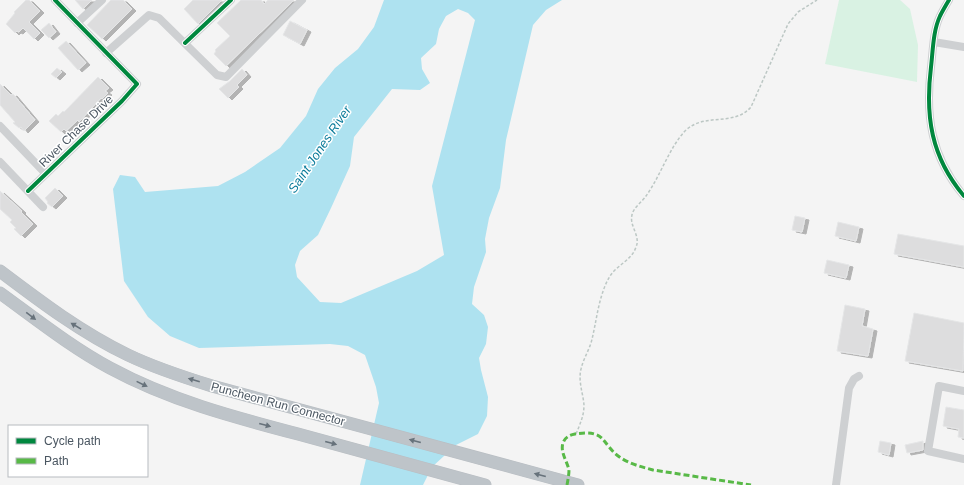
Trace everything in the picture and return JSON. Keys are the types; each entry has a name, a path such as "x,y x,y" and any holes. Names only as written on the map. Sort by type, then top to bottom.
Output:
{"highway":[{"name":"Puncheon Run Connector","path":"0,271 58,314 128,355 147,364 189,379 578,485"},
{"name":"Puncheon Run Connector","path":"0,293 66,342 110,368 148,387 211,410 485,485"}],"street":[{"path":"55,0 106,53 149,15 159,18 217,76 226,76 302,0"},
{"path":"77,23 102,0"},
{"path":"185,43 231,0"},
{"path":"949,0 937,23 928,112 938,153 944,167 964,196"},
{"path":"945,8 955,0"},
{"path":"934,42 964,47"},
{"name":"River Chase Drive","path":"28,191 122,101 136,84 106,53"},
{"name":"River Chase Drive","path":"0,126 46,174"},
{"path":"0,162 43,207"},
{"path":"836,485 849,388 854,379 860,376"},
{"path":"964,391 939,386 928,451 964,459"}],"path":[{"path":"576,434 583,418 584,411 580,383 581,368 591,342 598,309 609,278 615,269 629,258 637,246 637,240 631,217 633,212 646,196 684,132 690,127 701,122 736,117 748,111 752,107 788,24 798,12 817,0"}],"green space":[{"path":"839,0 900,0 910,9 918,45 917,82 825,64"}],"water":[{"name":"Saint Jones River","path":"384,0 562,0 546,10 533,25 506,140 500,188 489,218 485,239 486,252 474,287 472,304 484,315 488,327 486,344 479,358 488,397 487,416 478,434 456,445 432,467 423,485 360,485 379,403 376,387 365,355 348,346 330,344 199,348 170,336 148,317 124,281 113,189 120,175 135,177 145,192 218,186 245,172 280,148 306,116 318,89 335,68 358,49 374,27","holes":["458,9 468,13 475,20 432,186 444,255 417,271 341,303 320,302 297,277 295,265 300,251 318,235 331,208 350,166 354,137 392,89 420,90 430,83 422,69 421,58 436,44 439,29 446,16"]}],"building":[{"path":"26,0 29,0 40,11 29,22 40,33 34,39 23,28 19,32 17,31 15,33 6,24 15,13 14,12"},
{"path":"75,0 92,0 83,9"},
{"path":"111,0 123,0 132,9 102,39 87,25"},
{"path":"193,0 222,0 198,24 184,9"},
{"path":"241,0 261,0 264,4 268,0 294,0 226,66 214,54 216,51 215,50 230,36 217,23"},
{"path":"290,21 307,30 300,44 283,35"},
{"path":"49,23 56,32 49,38 41,30"},
{"path":"66,41 86,63 78,70 58,48"},
{"path":"57,68 62,72 56,78 51,74"},
{"path":"242,69 247,75 237,85 239,87 228,98 219,89"},
{"path":"98,77 109,88 105,91 108,93 102,99 101,98 79,122 78,120 66,131 64,129 61,132 49,121 56,114 58,116 63,111 64,112"},
{"path":"0,84 11,95 13,94 35,120 24,131 21,127 19,128 13,123 15,122 0,105"},
{"path":"55,188 63,196 52,207 47,203 48,202 45,198"},
{"path":"0,191 22,211 21,212 33,224 21,236 10,222 12,220 0,209"},
{"path":"795,216 805,218 802,232 792,230"},
{"path":"838,222 859,227 856,241 835,236"},
{"path":"898,234 964,246 964,267 894,254"},
{"path":"827,260 849,265 846,278 824,273"},
{"path":"845,305 865,309 862,326 873,329 868,356 837,351"},
{"path":"914,313 964,323 963,371 905,361"},
{"path":"946,407 964,410 964,438 958,437 959,429 943,426"},
{"path":"880,441 891,443 889,455 878,452"},
{"path":"923,441 923,450 907,453 905,445"}],"marked path":[{"path":"567,485 569,470 563,453 563,443 565,439 570,436 586,433 599,436 614,453 628,462 640,466 653,470 751,485"}],"cycle path":[{"path":"28,191 122,101 137,84 55,0"},
{"path":"185,43 231,0"},
{"path":"949,0 940,16 935,34 929,85 930,119 937,151 944,166 964,196"}]}
